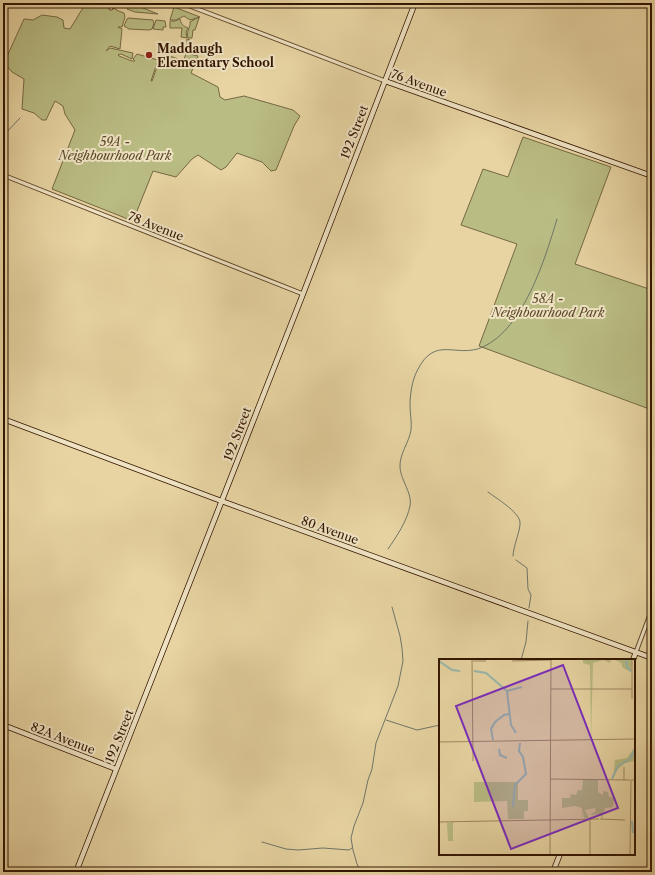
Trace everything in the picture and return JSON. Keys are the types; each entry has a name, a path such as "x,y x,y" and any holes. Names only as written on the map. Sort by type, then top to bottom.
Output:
{"main road":[{"name":"192 Street","path":"76,872 303,294 415,3"},
{"name":"76 Avenue","path":"385,81 652,176"},
{"name":"80 Avenue","path":"3,419 222,501 652,658"},
{"path":"633,659 636,652"},
{"name":"82A Avenue","path":"3,725 116,769"},
{"path":"553,872 560,855"}],"street":[{"path":"110,8 112,3"},
{"name":"76 Avenue","path":"182,3 385,81"},
{"name":"78 Avenue","path":"3,175 303,294"},
{"path":"636,652 652,609"}],"green space":[{"name":"59A - Neighbourhood Park","path":"86,3 109,3 108,7 124,13 125,17 122,27 118,27 122,29 120,49 110,46 106,51 110,48 133,53 132,59 121,54 118,55 132,61 135,61 133,59 137,54 158,60 151,81 161,56 173,57 182,61 182,63 187,52 187,39 190,40 190,54 198,56 191,73 218,87 220,97 225,100 244,96 293,110 300,116 294,126 276,170 271,171 262,162 237,153 226,167 221,170 198,155 192,159 176,177 153,171 133,221 52,189 75,130 65,114 63,106 55,101 46,120 42,120 34,113 22,109 24,79 12,72 4,63 24,19 33,20 42,15 57,17 63,20 64,28 70,29"},
{"path":"128,3 158,14 135,12 127,9"},
{"path":"174,7 200,17 190,20 184,16 176,20 170,20"},
{"path":"128,18 153,20 154,23 152,29 149,30 129,29 124,26"},
{"path":"199,18 195,30 193,30 192,38 188,38 190,22"},
{"path":"180,19 182,25 188,28 186,32 187,38 181,37 182,28 170,28 170,21"},
{"path":"156,20 165,21 166,27 163,27 163,30 153,29"},
{"name":"58A - Neighbourhood Park","path":"523,137 611,167 575,264 652,290 652,410 479,346 517,244 461,225 483,169 508,177"}],"waterway":[{"path":"3,136 20,118"},
{"path":"388,549 398,534 409,512 409,494 402,478 400,463 411,430 410,397 417,371 424,360 431,353 439,350 464,351 483,347 497,338 510,325 531,291 546,253 557,219"},
{"path":"488,492 507,506 519,518 520,525 513,556"},
{"path":"516,560 527,568 528,589 531,595 529,608"},
{"path":"361,872 357,864 351,838 363,803 372,769 376,743 398,686 403,661 400,636 392,607"},
{"path":"521,659 526,642 528,621"},
{"path":"386,720 417,730 439,725"},
{"path":"262,842 286,849 298,850 323,848 349,850 352,848"}],"place":[{"name":"Maddaugh Elementary School","path":"149,55"}]}
